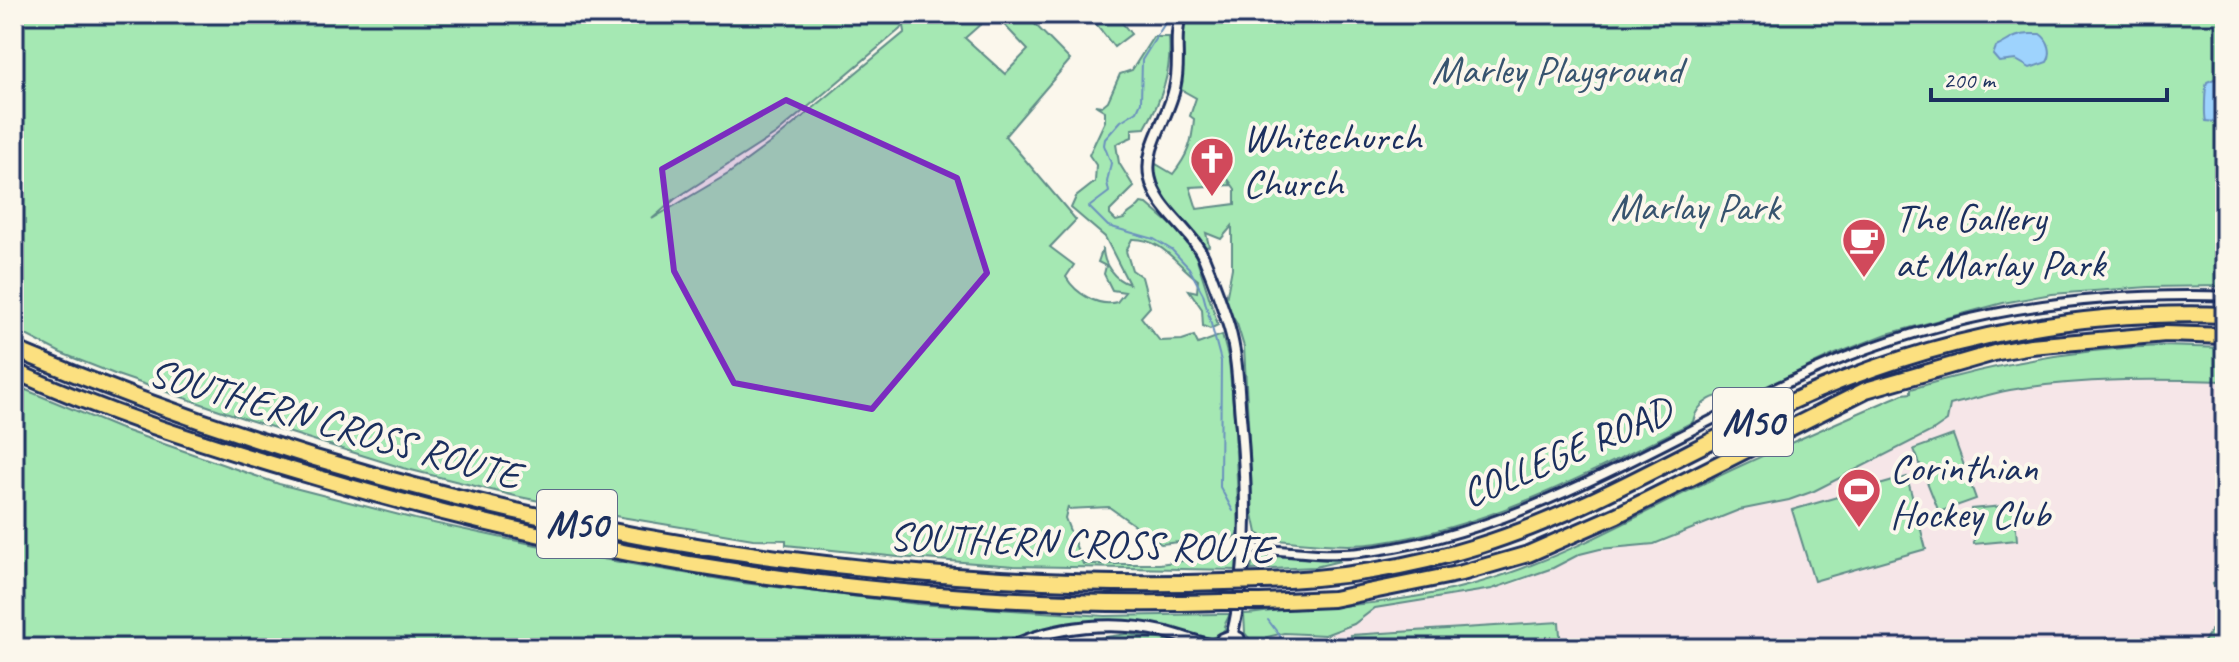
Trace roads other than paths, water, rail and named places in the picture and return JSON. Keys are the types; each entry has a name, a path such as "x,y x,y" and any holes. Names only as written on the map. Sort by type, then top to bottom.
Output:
{"highway":[{"name":"SOUTHERN CROSS ROUTE","path":"14,349 147,403 314,459 472,501 574,524 779,558 959,577 1152,584 1338,576 1478,546 1557,516 1632,482 1817,391 1930,349 1983,335 2099,317 2167,313 2225,315"},
{"name":"SOUTHERN CROSS ROUTE","path":"14,371 84,400 228,451 381,497 577,543 757,574 909,592 1084,602 1260,602 1349,596 1462,573 1528,554 1617,515 1866,390 1998,352 2031,346 2166,334 2225,336"}],"street":[{"path":"1181,14 1176,31 1178,69 1175,90 1150,157 1149,168 1157,197 1199,248 1229,327 1237,368 1244,453 1246,548 1232,635"},
{"name":"COLLEGE ROAD","path":"1246,548 1317,554 1352,553 1399,546 1474,526 1579,485 1848,356 1946,325 2014,310 2096,298 2225,296"},
{"path":"1008,648 1057,632 1118,626 1167,632 1218,647 1225,636 1232,635 1239,638 1242,648"}],"water":[{"path":"2040,34 2046,40 2050,51 2047,62 2030,68 2016,60 1999,62 1993,55 1996,47 2015,37"},
{"path":"2214,79 2225,83 2225,116 2215,122 2206,121 2205,114 2207,82"}],"waterway":[{"path":"1165,14 1167,20 1142,60 1141,102 1137,111 1121,121 1105,139 1104,145 1111,163 1107,182 1109,192 1089,207 1108,226 1154,239 1172,250 1189,268 1203,294 1221,361 1220,487 1233,511"},
{"path":"1268,620 1280,636 1284,648"}],"place":[{"name":"Whitechurch Church","path":"1212,198"},
{"name":"The Gallery at Marlay Park","path":"1864,279"},
{"name":"Corinthian Hockey Club","path":"1859,529"}],"park label":[{"name":"Marley Playground","path":"1557,69"},
{"name":"Marlay Park","path":"1695,206"}]}
